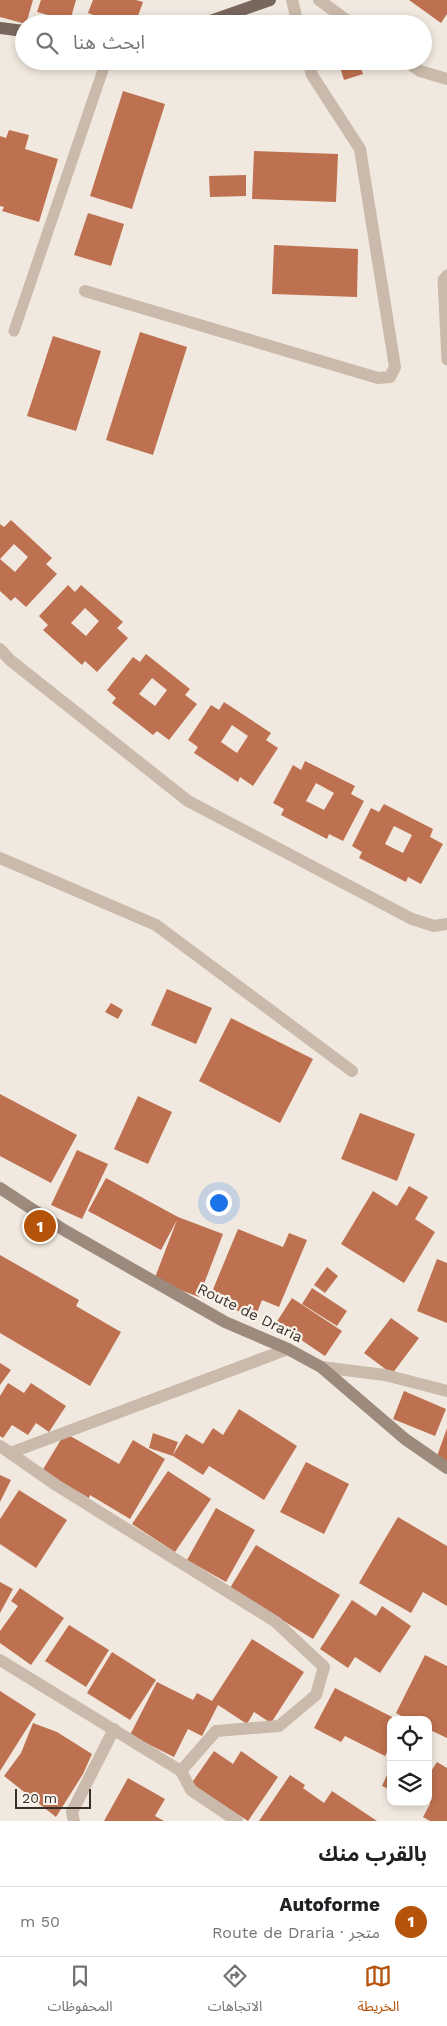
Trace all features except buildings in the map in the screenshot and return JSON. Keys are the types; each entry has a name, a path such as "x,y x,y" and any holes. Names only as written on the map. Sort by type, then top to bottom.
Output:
{"main road":[{"path":"228,15 270,0"},
{"path":"0,28 15,30"},
{"name":"Route de Draria","path":"0,1188 64,1230 225,1322 288,1349 321,1367 405,1439 447,1468"}],"street":[{"path":"292,0 296,15"},
{"path":"319,0 340,15"},
{"path":"85,291 378,378 390,377 395,368 360,149 311,70"},
{"path":"419,70 447,79"},
{"path":"0,649 10,660 188,801 417,922 434,926 447,924"},
{"path":"0,858 156,925 352,1071"},
{"path":"5,1450 288,1349"},
{"path":"321,1367 385,1375 447,1391"},
{"path":"5,1450 56,1485 276,1622 324,1667 316,1694 279,1726 216,1731 181,1771"},
{"path":"0,1660 181,1771 191,1790 237,1821"},
{"path":"74,1821 72,1812 114,1729"}],"lane":[{"path":"14,331 103,70"},
{"path":"447,275 443,280 447,360"}],"place":[{"name":"Autoforme","path":"40,1226"}]}
